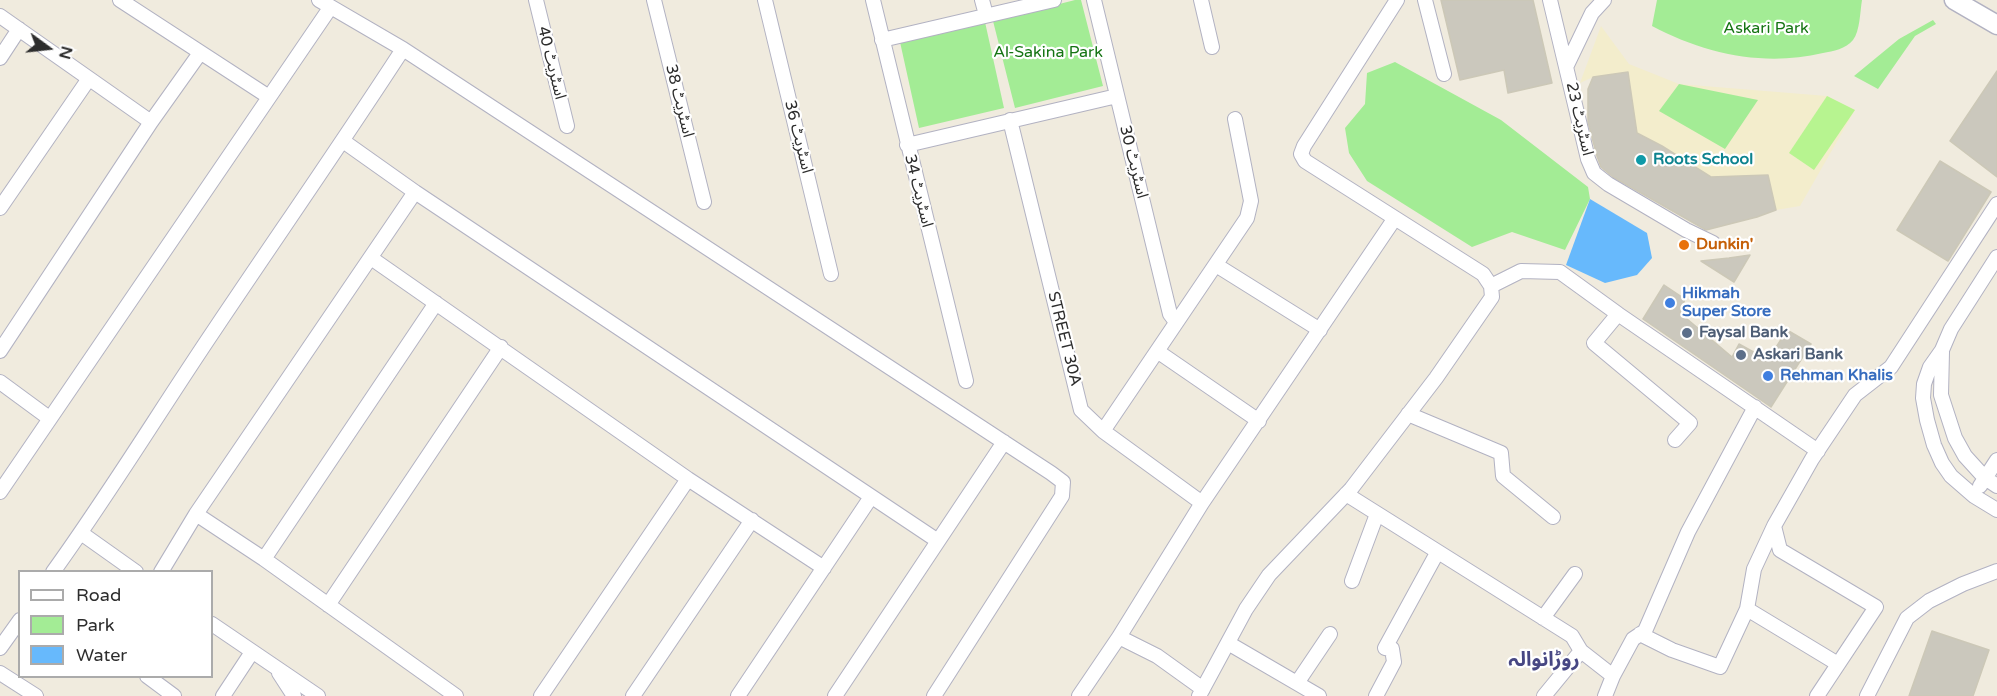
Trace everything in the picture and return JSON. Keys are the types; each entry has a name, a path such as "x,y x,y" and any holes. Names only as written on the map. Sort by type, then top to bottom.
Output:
{"street":[{"path":"120,0 269,97"},
{"name":"اسٹریٹ 40","path":"536,0 567,126"},
{"name":"اسٹریٹ 38","path":"654,0 704,202"},
{"name":"اسٹریٹ 36","path":"765,0 831,274"},
{"name":"اسٹریٹ 34","path":"873,0 966,381"},
{"path":"982,0 986,15"},
{"path":"882,40 1054,0"},
{"name":"اسٹریٹ 30","path":"1094,0 1170,315 1176,322"},
{"path":"1201,0 1212,47"},
{"path":"1119,637 1157,656 1201,692 1246,609 1269,575 1346,494 1436,378 1492,297 1491,286 1483,274 1305,161 1301,154 1397,0"},
{"path":"1425,0 1443,75"},
{"name":"اسٹریٹ 23","path":"1550,0 1588,159 1594,172 1618,190 1686,230 1713,243"},
{"path":"1567,65 1592,13 1604,0"},
{"path":"1954,0 1997,25"},
{"path":"0,492 269,97 325,4 404,49 1063,482 1062,496 934,696"},
{"path":"0,16 88,80 151,122"},
{"path":"0,58 19,29"},
{"path":"54,570 81,534 215,328 404,49"},
{"path":"0,351 151,122 200,53"},
{"path":"0,208 88,80"},
{"path":"907,145 1116,96"},
{"path":"1103,431 1247,218 1251,201 1235,119"},
{"name":"STREET 30A","path":"1010,120 1081,410 1103,431 1202,503"},
{"path":"343,141 415,192 938,541"},
{"path":"162,570 196,514 415,192"},
{"path":"1640,634 1672,650 1720,667 1747,609 1754,569 1774,526 1818,451 1855,394 1890,367 1997,204"},
{"path":"1079,696 1119,637 1202,503 1395,218"},
{"path":"1997,257 1951,329 1942,350 1930,367 1924,384 1923,398 1926,420 1942,463 1951,476 1974,496 1997,510"},
{"path":"371,258 688,479 824,568"},
{"path":"1216,264 1320,330"},
{"path":"1491,286 1521,271 1560,272 1818,451"},
{"path":"264,558 436,303"},
{"path":"1618,314 1594,343 1690,423 1675,440"},
{"path":"328,605 501,347"},
{"path":"1942,350 1941,394 1950,422 1965,456 1985,478 1997,486"},
{"path":"1157,351 1259,421"},
{"path":"0,382 49,418"},
{"path":"1605,696 1633,639 1645,631 1688,532 1755,407"},
{"path":"1408,414 1501,453 1503,476 1553,517"},
{"path":"835,696 1004,442"},
{"path":"1974,496 1997,460"},
{"path":"541,696 688,479"},
{"path":"1346,494 1572,636 1581,651 1613,676"},
{"path":"738,696 871,497"},
{"path":"196,514 264,558 456,696"},
{"path":"1352,581 1377,514"},
{"path":"633,696 752,520"},
{"path":"1774,526 1780,550 1876,607 1817,696"},
{"path":"81,534 133,570"},
{"path":"1376,696 1394,662 1392,650 1385,648 1437,553"},
{"path":"1867,696 1907,618 1929,601 1997,571"},
{"path":"1543,618 1575,574"},
{"path":"1747,609 1838,664"},
{"path":"0,648 18,623"},
{"path":"213,625 318,696"},
{"path":"1297,683 1330,634"},
{"path":"1228,643 1319,696"},
{"path":"1544,696 1581,651"},
{"path":"223,696 252,652"},
{"path":"276,669 294,696"},
{"path":"0,673 36,696"},
{"path":"150,678 174,696"}],"shaded area":[{"path":"1601,26 1629,64 1679,84 1827,96 1855,110 1800,206 1776,210 1737,177 1711,177 1637,133 1593,77 1580,83"}],"green space":[{"name":"Al-Sakina Park","path":"1081,0 1103,86 1015,108 993,21"},
{"name":"Askari Park","path":"1657,0 1862,0 1857,32 1847,46 1823,53 1779,59 1714,51 1672,36 1652,26"},
{"path":"1933,20 1936,24 1915,36 1878,89 1854,76 1899,39"},
{"path":"985,22 1004,108 919,128 900,42"},
{"path":"1395,62 1501,120 1588,187 1590,199 1565,250 1512,232 1472,247 1367,181 1349,153 1345,128 1365,104 1367,73"},
{"path":"1679,84 1758,100 1725,149 1659,111"},
{"path":"1827,96 1855,110 1814,170 1789,153"}],"water":[{"path":"1590,199 1647,233 1652,258 1637,275 1605,283 1566,265"}],"building":[{"path":"1441,0 1533,0 1552,83 1508,93 1504,70 1460,80"},
{"path":"1997,71 1997,177 1950,141"},
{"name":"Roots School","path":"1628,72 1637,133 1711,177 1768,175 1776,210 1706,230 1613,177 1601,167 1588,122 1588,89 1593,77"},
{"path":"1940,161 1991,192 1948,261 1897,230"},
{"path":"1750,255 1734,282 1701,261 1729,258"},
{"path":"1664,285 1685,299 1680,313 1732,357 1739,344 1768,360 1787,330 1811,344 1771,407 1643,319"},
{"path":"1932,631 1989,650 1973,696 1909,696"}],"place":[{"name":"Roots School","path":"1641,160"},
{"name":"Dunkin'","path":"1684,245"},
{"name":"Hikmah Super Store","path":"1670,303"},
{"name":"Faysal Bank","path":"1687,333"},
{"name":"Askari Bank","path":"1741,355"},
{"name":"Rehman Khalis","path":"1768,376"}],"district":[{"name":"روڑانوالہ","path":"1544,661"}]}
